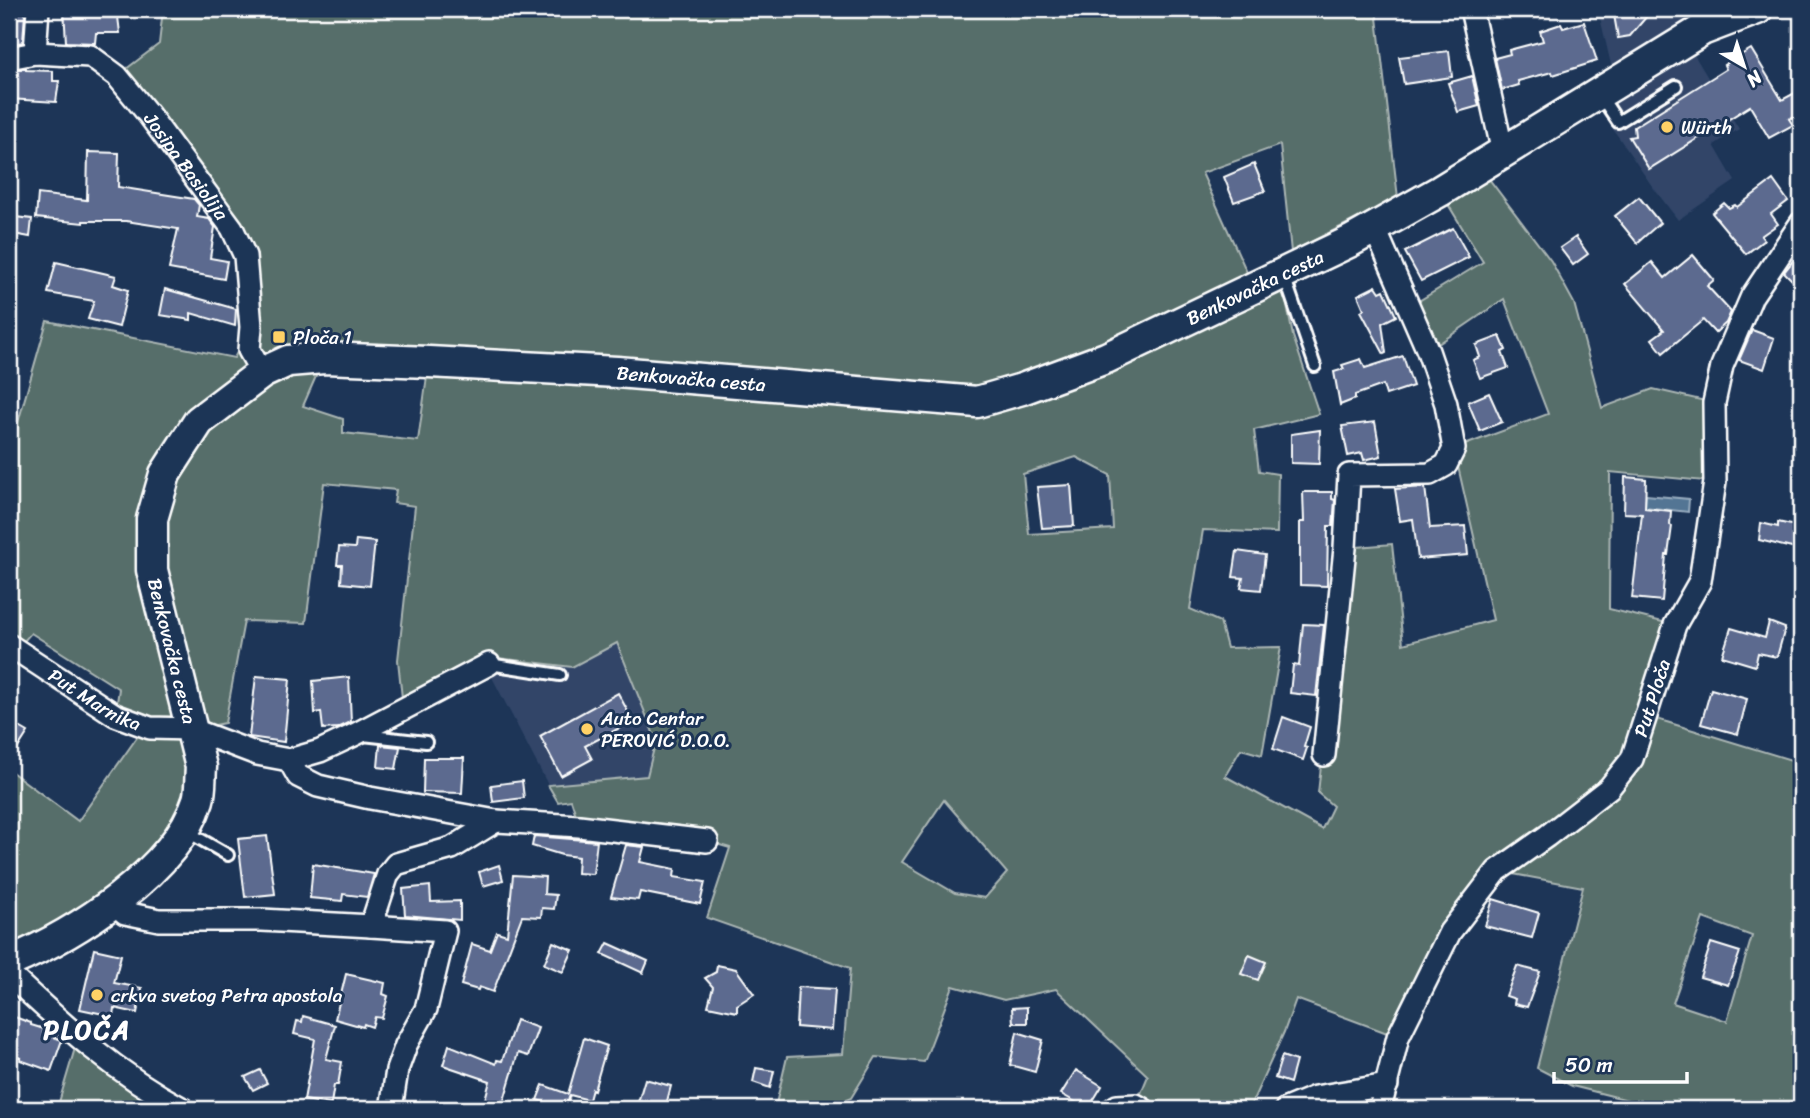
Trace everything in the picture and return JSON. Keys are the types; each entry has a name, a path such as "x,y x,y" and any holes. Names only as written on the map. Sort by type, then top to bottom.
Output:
{"main road":[{"name":"Benkovačka cesta","path":"9,962 77,927 134,886 166,856 184,830 199,798 201,767 152,570 152,519 165,474 199,421 262,373 288,361 324,358 429,362 617,372 977,402 1022,389 1106,358 1281,276 1374,229 1702,30 1756,9"}],"street":[{"path":"35,53 38,9"},
{"path":"1471,9 1503,153"},
{"name":"Josipa Basiolija","path":"9,58 35,53 90,56 117,76 149,115 232,228 245,257 251,327 249,350 262,373"},
{"name":"Put Ploča","path":"1380,1109 1398,1037 1450,932 1497,871 1609,788 1632,759 1675,625 1699,581 1715,482 1714,403 1722,366 1752,296 1801,223"},
{"path":"1324,755 1345,548 1349,475 1430,474 1446,465 1454,449 1446,404 1427,351 1374,229"},
{"name":"Put Marnika","path":"9,645 115,715 150,728 191,729 257,754 289,760"},
{"path":"489,664 356,734 320,751 289,760 298,776 318,786 370,799 496,821 579,825 706,841"},
{"path":"371,926 388,874 396,864 452,848 496,821"},
{"path":"112,902 125,913 159,920 262,920 445,930 426,1009 406,1045 397,1070 391,1109"},
{"path":"9,974 78,1038 123,1072 183,1109"},
{"path":"1286,1109 1315,1097 1387,1085"},
{"path":"1114,1109 1117,1105 1136,1105 1143,1109"}],"lane":[{"path":"1598,93 1618,122 1676,86"},
{"path":"1281,276 1288,287 1315,366"},
{"path":"489,664 560,675"},
{"path":"356,734 426,742"},
{"path":"184,830 228,855"}],"shaded area":[{"path":"1598,9 1756,9 1690,48 1739,129 1714,145 1735,181 1678,220 1591,97 1615,82"},
{"path":"1646,495 1689,499 1688,512 1645,507"},
{"path":"616,643 656,740 647,777 548,785 481,656 572,667"}],"green space":[{"path":"163,9 1376,9 1398,198 1291,252 1280,145 1202,173 1254,288 1281,276 1293,336 1319,414 1254,430 1259,471 1278,474 1277,533 1203,530 1190,609 1220,622 1227,648 1281,647 1262,755 1241,749 1225,776 1322,829 1333,806 1318,793 1345,548 1392,544 1403,644 1493,620 1454,449 1548,414 1504,299 1428,351 1409,307 1483,262 1440,191 1480,167 1551,261 1574,303 1602,408 1653,389 1714,403 1715,482 1610,472 1609,609 1675,625 1647,716 1801,763 1801,1109 1664,1109 1572,1086 1537,1068 1583,887 1497,871 1398,1037 1296,999 1249,1109 1143,1109 1136,1105 1148,1076 1056,989 1004,1000 953,986 924,1062 876,1057 851,1098 826,1109 775,1108 787,1057 843,1054 850,968 707,918 730,848 706,841 577,818 571,800 558,802 548,785 647,776 656,740 617,643 572,667 481,656 402,698 398,660 415,506 394,503 396,490 324,483 306,623 244,621 225,723 191,730 201,767 166,856 9,962 9,770 78,821 145,726 115,715 119,689 31,633 16,650 9,645 9,454 47,321 234,358 251,327 245,257 117,76 159,44","holes":["324,358 429,362 418,441 343,433 343,419 303,406","1076,457 1110,475 1113,529 1029,534 1023,474","944,800 1007,873 985,898 955,893 902,862","1703,918 1752,936 1727,1021 1673,1003"]},
{"path":"78,1038 166,1109 57,1109"}],"building":[{"path":"64,9 117,9 120,33 96,33 95,43 66,42"},
{"path":"1613,9 1653,9 1630,36 1618,38"},
{"path":"9,13 25,13 23,42 9,45"},
{"path":"1584,22 1597,61 1553,75 1552,72 1518,81 1519,85 1502,90 1495,58 1510,54 1509,50 1543,41 1540,31 1561,24 1563,28"},
{"path":"1751,49 1782,100 1795,93 1801,113 1789,119 1793,125 1769,138 1750,106 1649,169 1629,137 1635,136 1634,127 1726,69 1724,65"},
{"path":"1449,51 1452,77 1404,84 1399,57"},
{"path":"26,68 53,71 53,81 59,81 56,102 9,99 11,71"},
{"path":"1472,76 1479,106 1458,112 1448,83"},
{"path":"88,152 119,153 118,187 194,199 199,205 197,217 209,219 215,227 210,258 227,261 224,279 169,269 178,229 126,221 83,223 36,218 38,194 87,200"},
{"path":"1254,164 1265,191 1234,202 1224,177"},
{"path":"1773,180 1788,201 1771,214 1778,224 1761,236 1764,240 1746,254 1712,213 1724,203 1729,208 1735,205 1737,207"},
{"path":"1639,197 1660,223 1637,243 1615,216"},
{"path":"15,217 32,219 30,237 13,234"},
{"path":"1453,228 1469,257 1421,281 1405,252"},
{"path":"1576,237 1588,254 1573,265 1560,248"},
{"path":"1801,251 1801,289 1784,272"},
{"path":"1693,255 1714,280 1707,286 1731,312 1726,323 1715,333 1703,320 1663,353 1652,339 1664,330 1625,284 1652,262 1665,278"},
{"path":"56,262 116,276 113,285 128,290 119,327 88,319 94,301 48,293"},
{"path":"1376,286 1380,292 1384,290 1396,316 1382,323 1384,354 1361,311 1364,309 1358,295"},
{"path":"165,289 236,309 235,326 191,313 191,320 160,315"},
{"path":"1752,330 1774,338 1764,369 1739,360"},
{"path":"1500,336 1506,350 1502,352 1508,368 1480,378 1473,360 1480,357 1476,345"},
{"path":"1403,356 1413,386 1386,395 1383,385 1355,395 1355,399 1340,405 1334,372 1344,369 1342,365 1361,359 1365,368"},
{"path":"1489,393 1502,422 1480,431 1468,402"},
{"path":"1375,422 1381,456 1364,460 1362,453 1348,456 1342,426"},
{"path":"1320,430 1319,464 1291,463 1291,434"},
{"path":"1625,477 1646,479 1645,508 1671,511 1672,526 1666,555 1662,601 1632,598 1642,514 1624,513"},
{"path":"1071,485 1074,526 1042,528 1037,487"},
{"path":"1425,487 1430,528 1465,526 1468,555 1418,559 1413,519 1400,521 1395,489"},
{"path":"1303,492 1332,492 1332,499 1335,500 1333,526 1328,526 1327,586 1300,585"},
{"path":"1778,522 1800,527 1796,549 1759,540 1761,523 1778,527"},
{"path":"356,540 375,542 370,586 341,583 342,565 337,565 339,547 355,548"},
{"path":"1237,551 1265,555 1261,590 1241,588 1243,578 1233,577"},
{"path":"1769,622 1785,628 1777,657 1758,653 1755,666 1722,656 1731,628 1765,638"},
{"path":"1303,624 1324,625 1316,696 1290,693 1293,665 1299,666"},
{"path":"256,676 290,679 284,742 249,737"},
{"path":"349,677 351,722 338,728 323,729 321,712 315,713 313,681"},
{"path":"1711,689 1747,699 1738,734 1701,724"},
{"path":"618,693 633,721 585,746 592,759 561,776 540,736"},
{"path":"1283,717 1310,727 1303,760 1273,749"},
{"path":"9,721 28,732 9,762"},
{"path":"380,745 400,747 396,769 378,767"},
{"path":"424,758 464,758 462,793 423,792"},
{"path":"522,781 524,798 493,802 491,785"},
{"path":"267,836 275,894 245,897 238,839"},
{"path":"534,836 597,841 593,874 577,873 578,857 532,846"},
{"path":"626,845 644,847 640,862 675,869 674,877 705,882 700,904 640,892 638,900 611,897"},
{"path":"313,864 374,874 367,897 343,894 342,901 310,898"},
{"path":"499,865 503,880 483,886 479,872"},
{"path":"513,875 545,877 544,894 556,895 554,909 542,908 541,917 522,916 493,992 461,985 472,944 490,950 497,932 507,935"},
{"path":"430,886 431,902 460,901 460,920 405,915 403,889"},
{"path":"1493,899 1539,913 1532,938 1485,926"},
{"path":"553,942 573,950 563,972 544,964"},
{"path":"608,943 648,961 643,973 602,954"},
{"path":"1711,943 1740,952 1728,985 1700,977"},
{"name":"crkva svetog Petra apostola","path":"94,949 121,955 114,983 142,988 137,1013 114,1008 113,1016 80,1009"},
{"path":"1249,955 1266,962 1258,980 1241,974"},
{"path":"717,965 736,969 754,994 737,1005 737,1012 708,1006 713,987 705,978 716,972"},
{"path":"1517,966 1540,972 1527,1007 1514,1004 1515,999 1506,996"},
{"path":"346,974 385,983 383,994 388,996 382,1018 375,1017 372,1027 335,1019"},
{"path":"798,987 835,989 832,1030 796,1027"},
{"path":"1027,1007 1027,1023 1013,1023 1012,1008"},
{"path":"9,1015 44,1029 43,1033 62,1040 51,1071 9,1054"},
{"path":"303,1016 335,1025 326,1059 342,1062 331,1104 304,1100 315,1039 294,1034 297,1021 302,1022"},
{"path":"516,1020 538,1028 528,1056 518,1053 502,1107 484,1103 490,1081 443,1065 449,1045 496,1064 497,1060 502,1061"},
{"path":"1017,1032 1043,1040 1035,1072 1010,1065"},
{"path":"584,1038 607,1046 589,1100 570,1095 565,1109 537,1100 543,1085 568,1094"},
{"path":"1282,1056 1296,1061 1290,1083 1275,1078"},
{"path":"756,1068 774,1071 770,1088 753,1082"},
{"path":"260,1070 267,1083 253,1090 245,1077"},
{"path":"1076,1070 1102,1086 1088,1109 1061,1094"},
{"path":"645,1079 671,1086 665,1109 636,1109"}],"place":[{"name":"Würth","path":"1667,127"},
{"name":"Ploča 1","path":"279,337"},
{"name":"Auto Centar PEROVIĆ D.O.O.","path":"587,729"},
{"name":"crkva svetog Petra apostola","path":"97,995"}],"district":[{"name":"PLOČA","path":"87,1030"}]}
